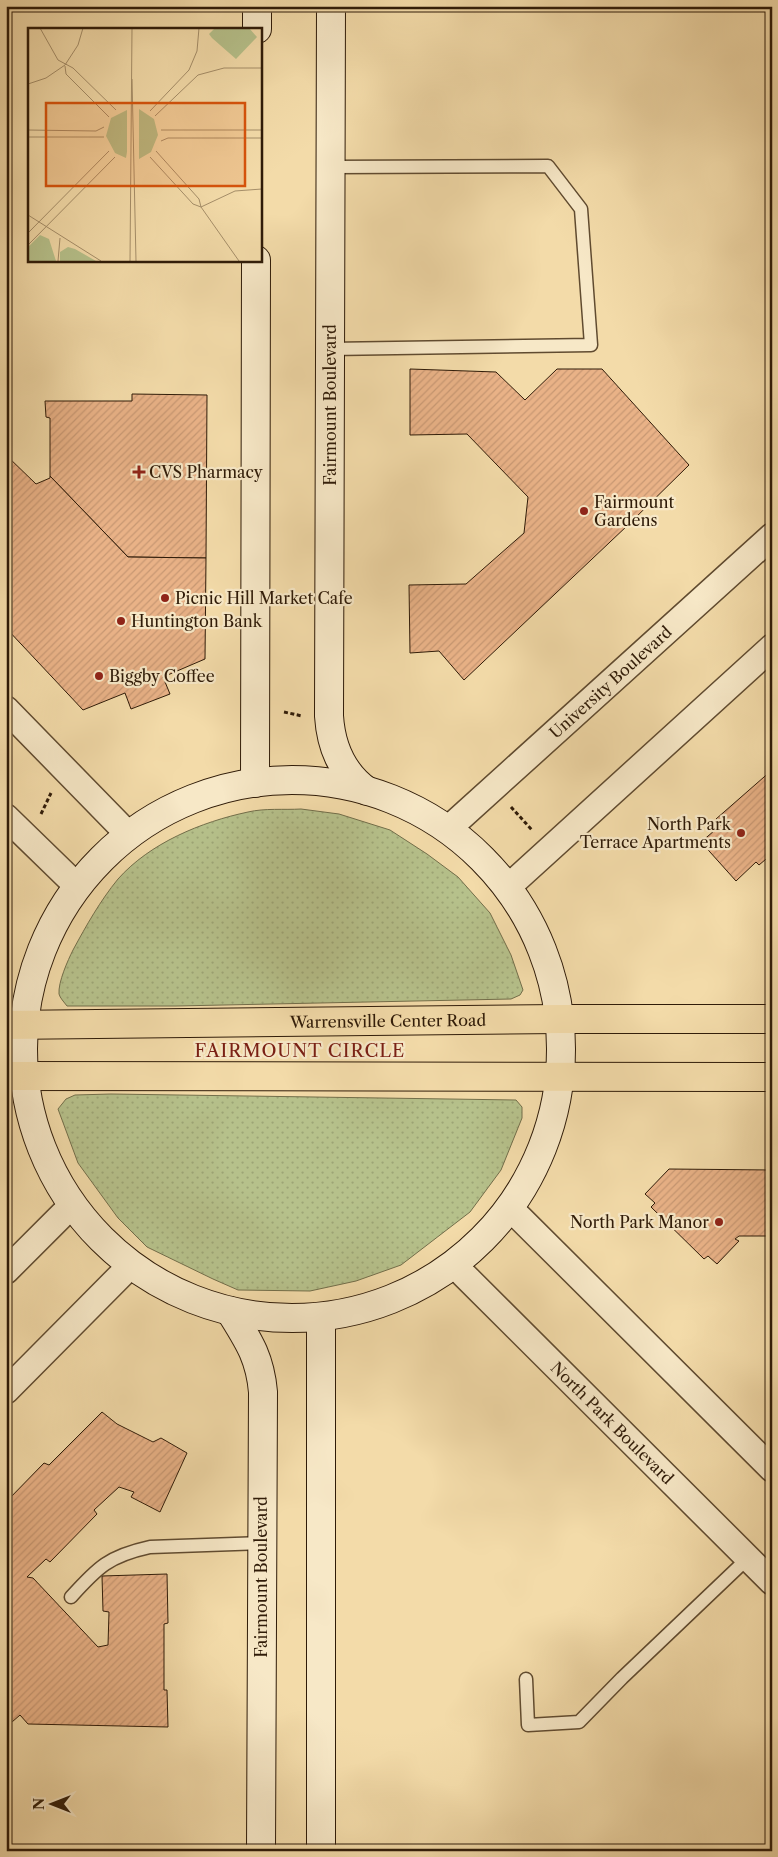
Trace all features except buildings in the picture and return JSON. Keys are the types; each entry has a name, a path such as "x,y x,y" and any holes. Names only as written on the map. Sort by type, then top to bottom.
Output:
{"main road":[{"path":"257,6 257,28"},
{"name":"Fairmount Boulevard","path":"331,6 330,725 332,744 340,761 352,778 368,791"},
{"path":"255,783 256,261"},
{"path":"279,781 315,782 336,784 368,791 418,810 448,829 486,862 507,888 531,926 551,974 560,1019 559,1078 555,1108 547,1136 531,1171 510,1208 484,1238 436,1276 393,1298 360,1310 321,1317 268,1318 230,1311 173,1290 131,1265 102,1240 72,1204 53,1174 36,1135 27,1098 16,1076 15,1025 39,956 56,918 77,886 89,872 129,835 150,820 186,802 225,788 255,783 279,781"},
{"name":"Warrensville Center Road","path":"15,1025 560,1019 772,1019"},
{"path":"16,1076 772,1077"},
{"name":"Fairmount Boulevard","path":"230,1311 252,1348 260,1367 262,1379 261,1851"},
{"path":"321,1317 321,1851"}],"street":[{"name":"University Boulevard","path":"448,829 772,536"},
{"path":"507,888 772,647"},
{"path":"6,709 129,835"},
{"path":"6,817 77,886"},
{"path":"6,1271 72,1204"},
{"path":"510,1208 772,1469"},
{"name":"North Park Boulevard","path":"453,1264 772,1582"},
{"path":"6,1390 131,1265"}],"lane":[{"path":"330,349 591,345 581,209 548,166 331,167"},
{"path":"71,1597 94,1572 118,1555 135,1550 150,1547 261,1543"},
{"path":"526,1679 528,1725 579,1722 629,1671 748,1558"}],"path":[{"path":"277,710 310,718"},
{"path":"40,815 53,788"},
{"path":"505,800 538,836"}],"green space":[{"path":"301,809 339,814 390,830 458,877 490,913 511,955 523,990 520,995 511,999 176,1006 67,1006 62,1000 59,989 73,950 111,887 131,866 145,855 177,836 212,822 254,811"},
{"path":"75,1095 516,1100 522,1107 522,1118 501,1170 470,1212 401,1265 356,1281 310,1291 238,1290 147,1247 118,1218 78,1163 58,1109 66,1099"}],"place":[{"name":"CVS Pharmacy","path":"139,472"},
{"name":"Fairmount Gardens","path":"584,511"},
{"name":"Picnic Hill Market Cafe","path":"165,598"},
{"name":"Huntington Bank","path":"121,621"},
{"name":"Biggby Coffee","path":"99,676"},
{"name":"North Park Terrace Apartments","path":"741,833"},
{"name":"North Park Manor","path":"719,1222"}],"district":[{"name":"FAIRMOUNT CIRCLE","path":"300,1051"}]}
